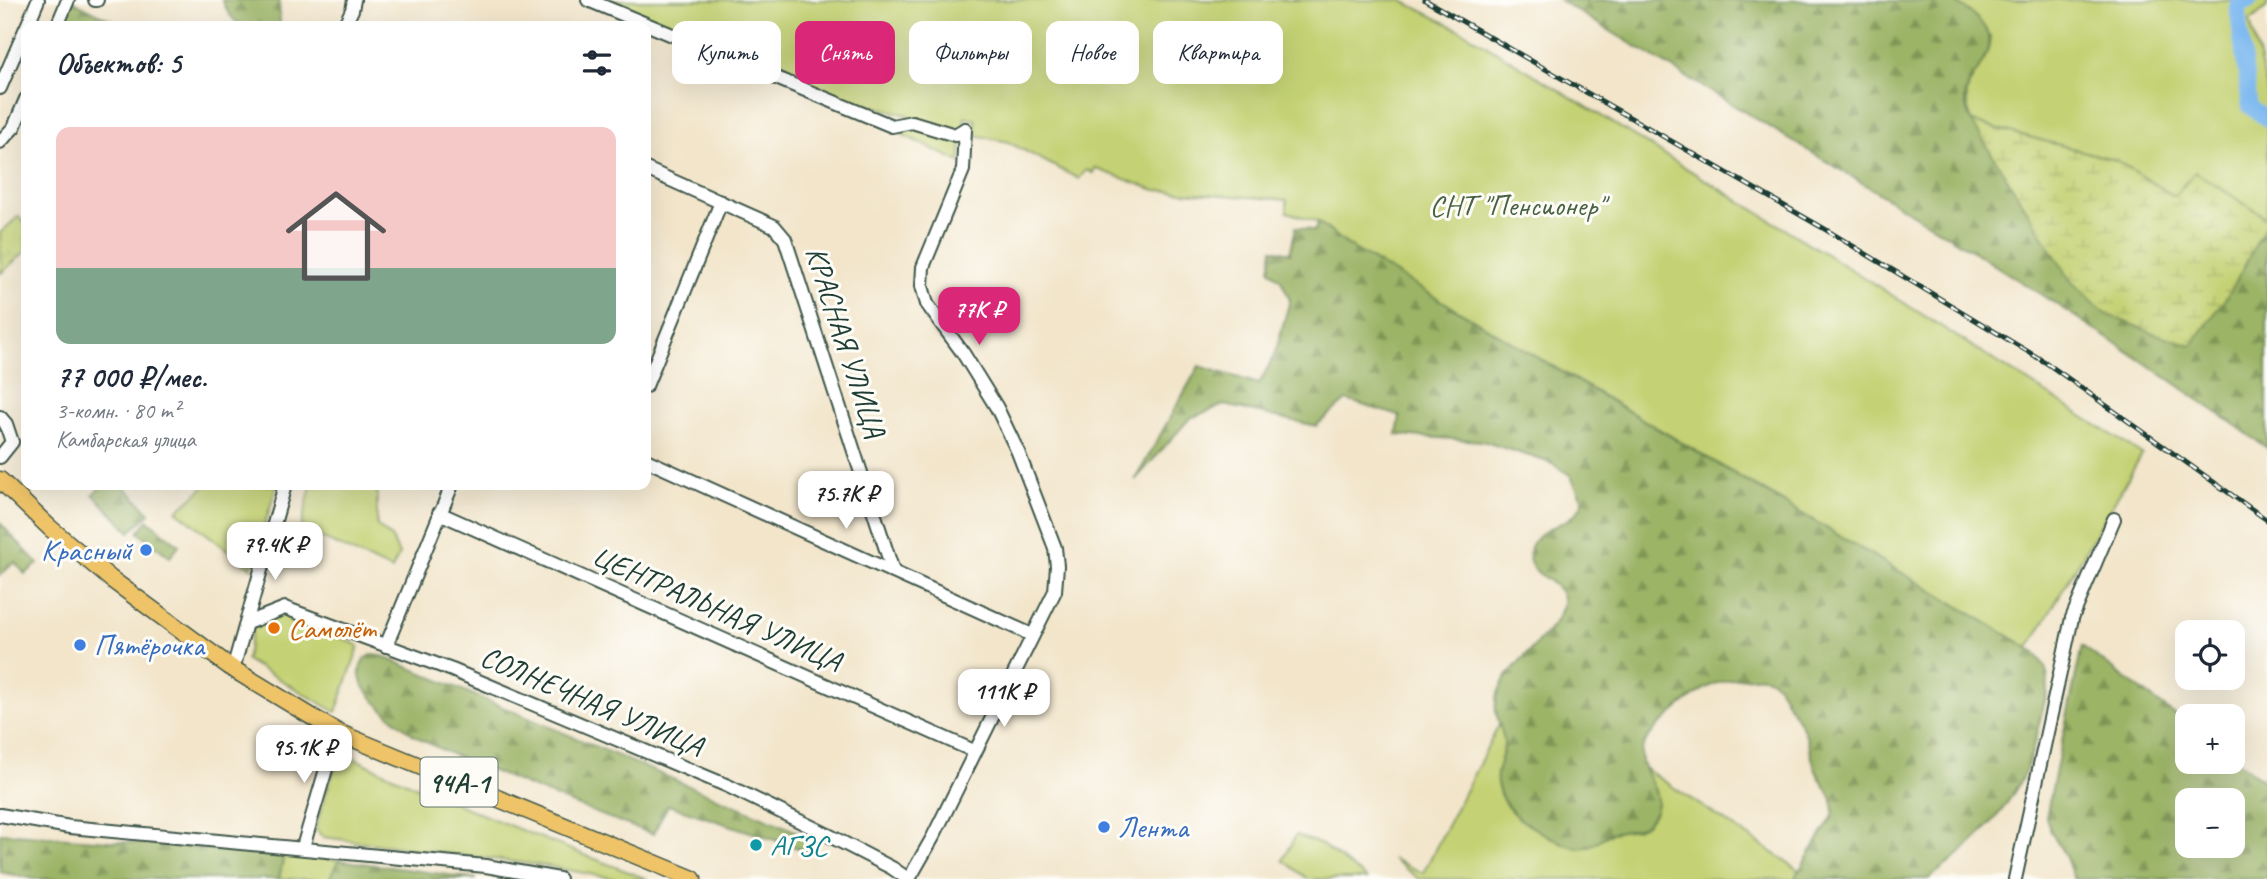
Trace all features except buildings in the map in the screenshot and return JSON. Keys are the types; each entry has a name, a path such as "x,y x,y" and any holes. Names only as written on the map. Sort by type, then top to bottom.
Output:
{"main road":[{"name":"94А-1","path":"0,480 90,564 233,669 337,732 694,879"}],"street":[{"path":"29,21 38,0"},
{"path":"59,21 68,0"},
{"path":"346,21 354,0"},
{"path":"588,0 639,21"},
{"path":"651,26 892,126 912,122 955,135 965,129 963,170 923,267 922,286 928,304 997,408 1018,452 1055,548 1057,566 1055,591 933,837 909,879"},
{"path":"0,88 21,41"},
{"path":"0,142 14,127 21,111"},
{"name":"КРАСНАЯ УЛИЦА","path":"651,172 774,226 785,239 893,571"},
{"path":"651,374 721,202"},
{"path":"0,417 6,424 12,442 0,457"},
{"path":"651,462 1032,635"},
{"path":"233,669 284,490"},
{"path":"386,646 450,490"},
{"name":"ЦЕНТРАЛЬНАЯ УЛИЦА","path":"439,513 974,751"},
{"path":"2015,879 2072,618 2114,519"},
{"name":"СОЛНЕЧНАЯ УЛИЦА","path":"247,623 285,608 452,670 727,786 828,835 909,879"},
{"path":"303,847 337,732"},
{"path":"0,815 70,827 486,866 559,879"}],"green space":[{"path":"71,0 113,21 61,21"},
{"path":"222,0 279,0 280,21 236,21"},
{"name":"СНТ \"Пенсионер\"","path":"614,0 1401,0 1468,34 1860,275 2142,454 2029,648 1349,246 1318,222 1287,212 1287,200 1155,190 1094,168 1093,173 1086,170 1079,179 1008,142 975,135 976,120 965,117 960,162 901,134 908,115 849,100 810,84 895,84 895,21 795,21 795,78 781,72 781,21 672,21 672,28 613,4"},
{"path":"1559,0 1954,1 1974,15 1986,30 1989,39 1984,59 1966,93 1965,101 1972,122 2071,281 2091,292 2135,325 2192,344 2232,289 2267,223 2267,448 2006,272"},
{"path":"1952,0 2267,0 2267,7 2250,21 2267,89 2267,218 2195,173 2174,196 2116,160 1972,122 1967,94 1969,84 1984,60 1990,37 1972,14"},
{"path":"1972,122 2116,160 2174,196 2195,172 2267,218 2267,223 2232,289 2192,345 2150,332 2104,313 2071,281"},
{"path":"19,216 21,255 1,273 0,233"},
{"path":"1318,222 1349,246 2029,648 2043,663 2048,687 2027,767 2009,800 1985,830 1928,879 1794,879 1833,816 1833,804 1816,770 1800,723 1778,685 1760,676 1728,680 1708,687 1682,705 1651,734 1644,744 1641,758 1656,793 1657,803 1655,812 1643,826 1612,833 1580,848 1568,846 1550,837 1517,816 1504,802 1497,783 1504,742 1496,712 1497,699 1513,669 1554,624 1563,602 1562,594 1557,588 1531,565 1531,547 1542,533 1573,515 1583,500 1570,475 1551,463 1482,441 1397,435 1400,416 1346,400 1316,426 1224,405 1190,418 1135,480 1199,366 1259,384 1275,354 1290,300 1281,280 1270,270 1273,249 1290,253 1296,227 1315,231"},
{"path":"97,490 128,490 150,513 130,532 93,494"},
{"path":"200,490 275,490 251,568 177,511"},
{"path":"310,490 377,490 377,526 391,537 399,554 392,570 301,529"},
{"path":"148,520 179,545 170,557 138,532"},
{"path":"0,523 38,564 25,574 15,562 0,575"},
{"path":"291,613 359,646 336,712 246,660 254,622"},
{"path":"2082,646 2175,715 2175,774 2245,774 2245,767 2267,783 2267,879 2074,879 2065,855 2051,832 2046,817"},
{"path":"372,655 382,656 812,838 815,846 811,853 668,805 653,834 454,756 414,735 374,700 360,676 362,663"},
{"path":"1519,686 1813,879 1419,879 1393,859 1423,873"},
{"path":"339,754 345,754 457,804 647,879 616,879 547,866 323,837 315,829"},
{"path":"0,833 284,854 279,879 34,879 0,872"},
{"path":"1296,835 1322,845 1367,879 1308,879 1283,860"},
{"path":"284,854 339,860 329,879 279,879"},
{"path":"339,860 477,879 329,879"}],"waterway":[{"path":"2250,0 2237,6 2250,107 2267,119"}],"railway":[{"path":"1425,0 1823,228 2045,362 2267,520"}],"place":[{"name":"Красный","path":"146,550"},
{"name":"Самолёт","path":"274,628"},
{"name":"Пятёрочка","path":"80,645"},
{"name":"Лента","path":"1104,827"},
{"name":"АГЗС","path":"756,845"}]}
